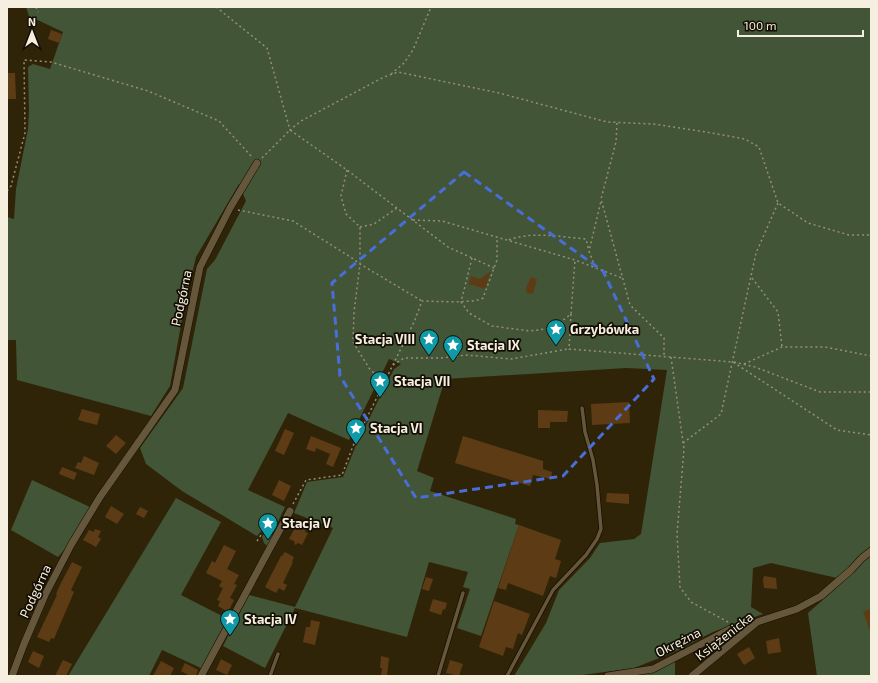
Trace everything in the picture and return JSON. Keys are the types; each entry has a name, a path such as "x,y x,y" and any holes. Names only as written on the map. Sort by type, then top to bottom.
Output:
{"street":[{"name":"Podgórna","path":"12,676 45,595 71,545 100,497 175,390 200,267 230,208 257,164"},
{"path":"201,676 290,511"},
{"name":"Książenicka","path":"692,676 757,622 797,609 821,596 871,551"},
{"name":"Okrężna","path":"608,676 653,668 730,629 757,622"},
{"path":"737,627 739,633 738,638"}],"lane":[{"path":"507,676 553,590 586,555 597,539 601,529 597,485 593,460 585,432 582,408"},
{"path":"438,676 464,593"},
{"path":"270,676 278,654"}],"path":[{"path":"36,7 38,12"},
{"path":"216,7 267,48 290,130 347,170 448,247 494,268"},
{"path":"389,75 404,63 413,50 431,7"},
{"path":"7,190 11,186 25,133 24,60 52,62 148,91 220,121 257,164 290,130 301,121 389,75 398,72 499,93 607,122 653,124 745,139 759,147 778,203 808,223 849,236 871,235"},
{"path":"589,251 616,142 617,122"},
{"path":"347,170 341,196 346,214 360,227 360,264 354,312 353,342 369,368 384,383"},
{"path":"601,199 630,305 664,338 664,356"},
{"path":"683,443 721,414 756,253 778,203"},
{"path":"230,208 293,221 360,264 422,301 461,302 480,300 483,298 497,260 497,237"},
{"path":"360,227 374,224 397,208"},
{"path":"413,220 442,221 575,260 622,278"},
{"path":"509,241 517,237 532,236 586,238 595,268"},
{"path":"461,302 472,258"},
{"path":"569,349 575,260"},
{"path":"751,278 778,312 782,347"},
{"path":"290,511 306,480 342,475 353,446 415,320 422,301"},
{"path":"461,302 469,313 492,326 530,331 553,328 571,314"},
{"path":"744,364 782,347 825,347 871,356"},
{"path":"393,365 404,358 441,358 466,355 511,359 569,349 733,362 755,367 820,392 871,392"},
{"path":"671,357 684,449 677,534 680,588 691,602 737,627"},
{"path":"733,362 837,430 871,435"},
{"path":"257,541 261,534 268,530 277,535"}],"highlighted area":[{"path":"464,172 603,271 654,379 563,476 416,498 340,376 332,283"}],"green space":[{"path":"26,7 871,7 871,676 817,676 808,613 842,583 837,578 771,563 753,568 751,607 763,614 713,632 672,653 634,668 575,676 514,676 546,623 559,590 590,558 600,543 634,539 641,534 667,370 626,368 445,379 417,471 434,478 430,491 516,519 515,524 519,525 481,636 457,628 470,589 463,587 468,572 429,562 407,637 295,608 265,668 223,646 249,595 295,607 333,528 294,513 307,482 343,477 357,443 394,369 401,364 389,359 349,440 288,413 248,490 285,507 275,528 265,527 257,536 182,491 146,464 140,448 183,388 207,269 215,260 246,201 239,184 196,257 186,297 170,386 151,416 17,380 16,340 7,340 7,217 14,219 16,189 28,129 28,67 33,64 50,69 63,32 29,16"},
{"path":"32,480 90,507 67,547 58,557 11,530"},
{"path":"176,498 221,522 181,595 230,620 203,669 162,650 149,676 68,676"},
{"path":"269,532 274,536 268,547 264,543 262,537"},
{"path":"675,661 675,676 629,676"}],"building":[{"path":"51,30 62,34 59,43 48,39"},
{"path":"7,73 15,73 16,99 7,99"},
{"path":"491,271 485,289 469,284 471,276 480,279"},
{"path":"531,277 537,279 533,294 527,293 526,291"},
{"path":"629,402 630,423 592,425 591,404"},
{"path":"82,409 100,414 97,425 78,420"},
{"path":"538,410 568,411 567,422 550,422 550,428 538,428"},
{"path":"285,429 294,433 284,455 275,451"},
{"path":"116,435 126,443 116,454 106,446"},
{"path":"311,436 341,448 333,467 326,464 330,454 316,448 315,452 306,449"},
{"path":"463,436 543,461 543,469 552,472 551,479 533,475 530,486 455,463"},
{"path":"84,456 99,463 94,475 75,468 78,462 81,463"},
{"path":"62,467 77,473 74,480 59,474"},
{"path":"279,480 291,486 284,501 272,495"},
{"path":"607,493 629,494 629,504 606,502"},
{"path":"111,506 124,514 117,524 105,517"},
{"path":"140,507 148,511 144,518 136,514"},
{"path":"299,520 308,525 305,532 308,533 302,545 298,543 295,545 294,541 289,539"},
{"path":"519,525 561,540 555,559 561,561 556,578 550,576 543,596 508,583 506,590 498,588"},
{"path":"95,529 101,531 98,537 101,539 96,547 83,540 89,530 94,532"},
{"path":"224,545 236,551 227,569 239,575 234,584 237,585 230,598 234,600 228,612 218,606 220,601 217,600 223,588 219,586 222,581 206,573 212,561 215,563"},
{"path":"285,552 294,557 293,562 283,583 287,585 284,591 279,588 276,593 265,587 281,556"},
{"path":"72,562 82,567 71,590 74,592 54,639 51,638 49,642 37,637"},
{"path":"764,576 776,578 777,589 764,588"},
{"path":"426,577 433,579 429,591 422,589"},
{"path":"433,599 447,603 445,610 443,609 441,615 429,611"},
{"path":"494,601 530,614 522,635 518,633 513,649 506,647 503,656 479,647"},
{"path":"869,609 871,615 870,631 863,612"},
{"path":"311,620 320,622 315,645 303,642 306,627 310,627"},
{"path":"779,638 781,652 768,654 766,641"},
{"path":"749,647 755,658 744,665 737,654"},
{"path":"33,651 44,656 39,668 28,662"},
{"path":"381,656 389,658 387,676 381,676"},
{"path":"221,659 232,665 227,675 216,670"},
{"path":"63,660 72,664 66,676 55,676"},
{"path":"450,660 463,664 459,676 446,673"},
{"path":"161,661 174,668 170,676 153,676"},
{"path":"185,663 198,670 196,676 190,676 181,671"}],"place":[{"name":"Grzybówka","path":"556,346"},
{"name":"Stacja VIII","path":"429,356"},
{"name":"Stacja IX","path":"453,362"},
{"name":"Stacja VII","path":"380,398"},
{"name":"Stacja VI","path":"356,445"},
{"name":"Stacja V","path":"268,540"},
{"name":"Stacja IV","path":"230,636"}]}
